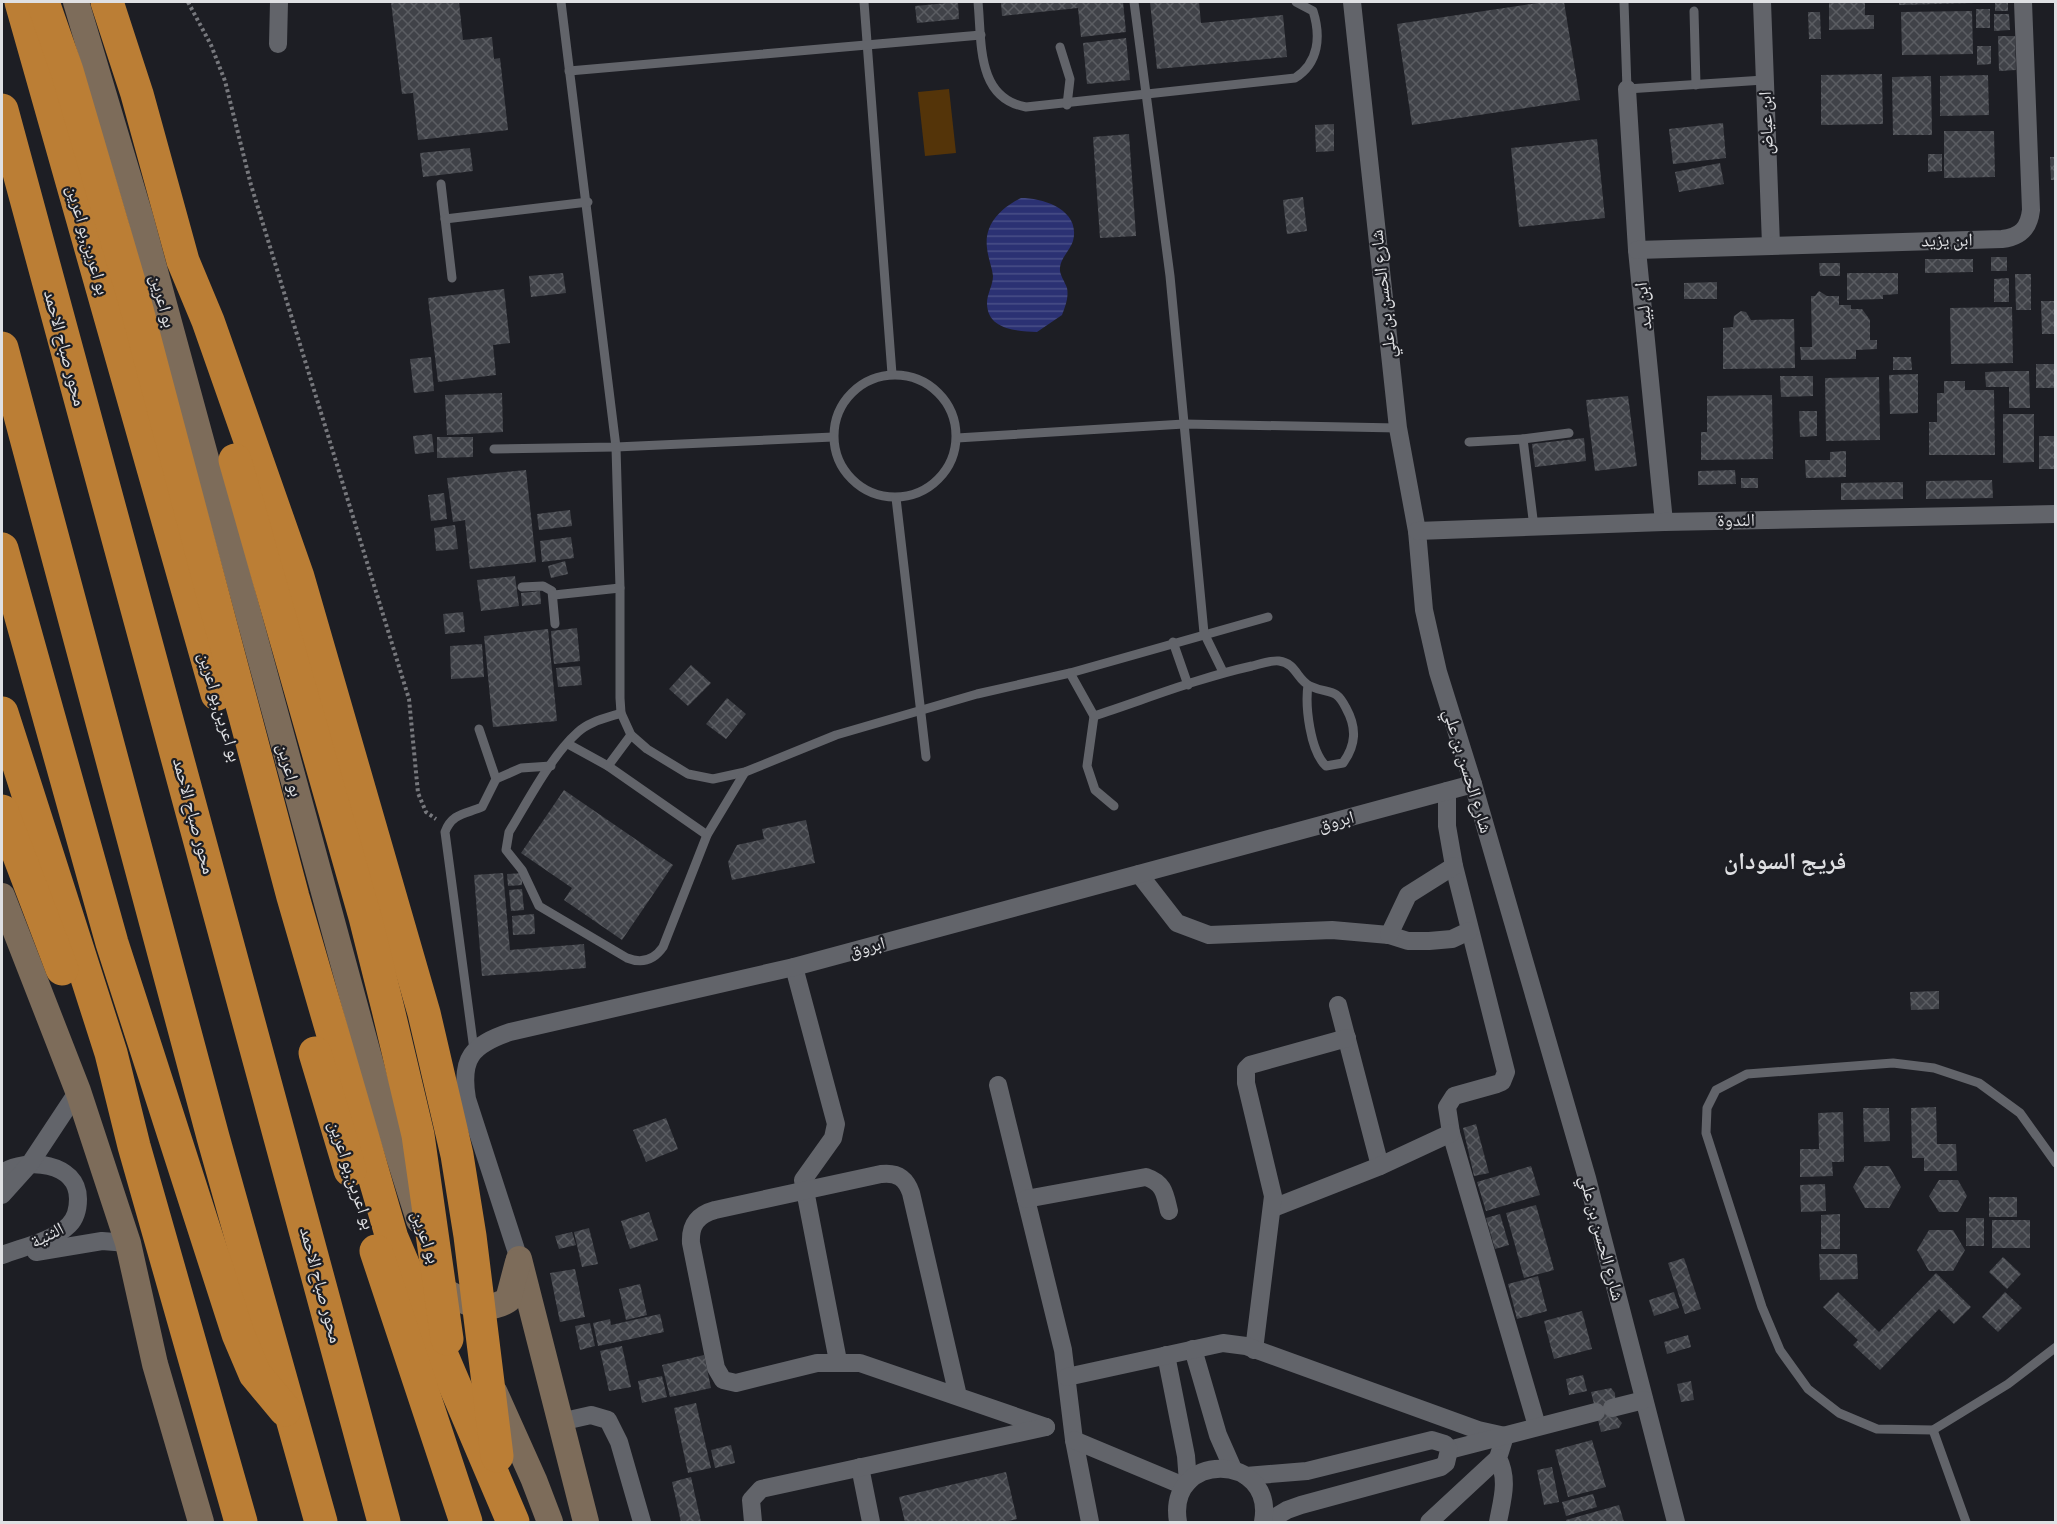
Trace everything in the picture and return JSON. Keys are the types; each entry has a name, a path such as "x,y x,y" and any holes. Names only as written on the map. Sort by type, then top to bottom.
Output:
{"highway":[{"name":"بو اعرين,بو اعرين","path":"21,2 222,712 333,1119 468,1522"},
{"path":"43,2 67,71 135,302 293,897 392,1238 513,1522"},
{"path":"107,2 137,94 183,261 298,577 407,949 437,1063 457,1155 470,1236 505,1522"},
{"name":"محور صباح الاحمد","path":"2,110 384,1522"},
{"path":"194,287 193,307 198,329 361,906 418,1135 450,1355 468,1522"},
{"path":"2,348 210,1125 321,1522"},
{"path":"2,549 112,944 238,1334 255,1374 292,1417"},
{"path":"2,713 111,1053 134,1146 241,1522"},
{"path":"2,811 116,1109 134,1146"}],"main road":[{"name":"بو اعرين","path":"75,2 140,216 377,1087 425,1240 446,1292 513,1431 550,1522"},
{"path":"2,896 78,1091 128,1243 155,1364 201,1522"},
{"path":"446,1292 470,1304 496,1307 508,1300 519,1259"},
{"path":"519,1259 586,1522"}],"street":[{"path":"278,44 279,2"},
{"name":"شارع الحسن بن علي","path":"1352,2 1398,428 1417,531 1424,610 1438,672 1473,784 1587,1178 1676,1522"},
{"name":"ابن عياض","path":"1762,2 1771,244"},
{"name":"ابن يزيد","path":"1637,249 2014,238 2024,231 2030,222 2031,210 2023,2"},
{"name":"ابن لبيد","path":"1627,89 1637,249 1664,522"},
{"name":"الندوة","path":"1417,531 1664,522 2055,514"},
{"name":"ابروق","path":"474,1050 491,1038 510,1032 794,967 1473,784"},
{"path":"1447,791 1447,826 1454,866 1506,1072 1505,1077 1497,1084 1454,1096 1447,1107 1451,1133 1537,1425"},
{"path":"1389,935 1408,895 1454,866"},
{"path":"1139,874 1177,923 1209,935 1332,930 1389,935 1408,941 1429,941 1452,939 1469,931"},
{"path":"794,967 836,1124 833,1138 804,1180 838,1361"},
{"path":"1338,1005 1380,1166"},
{"path":"1254,1350 1273,1208 1271,1183 1246,1083 1246,1069 1250,1065 1347,1038"},
{"path":"474,1050 466,1062 464,1079 467,1099 519,1259"},
{"path":"998,1085 1067,1377 1073,1431 1090,1522"},
{"path":"2,1196 29,1165 78,1091"},
{"path":"1273,1208 1380,1166 1451,1133"},
{"name":"الثنية","path":"2,1173 14,1167 29,1165 53,1167 72,1178 78,1190 78,1209 70,1224 50,1237 2,1257"},
{"path":"958,1396 908,1184 891,1173 881,1173 704,1213 695,1221 691,1232 691,1243 716,1368 723,1380 736,1383 838,1361 878,1367 958,1396 1046,1427 1073,1431 1186,1484"},
{"path":"1026,1199 1146,1177 1164,1190 1169,1211"},
{"name":"الثنية","path":"2,1257 102,1241 128,1243"},
{"path":"1067,1377 1223,1343 1254,1350 1478,1430 1505,1437"},
{"path":"1178,1522 1178,1498 1186,1484 1201,1472 1217,1468 1240,1473 1307,1470 1432,1440 1445,1444 1449,1450 1446,1463 1441,1467 1294,1507 1265,1522 1263,1498 1257,1486 1240,1473 1218,1436 1193,1349"},
{"path":"1166,1355 1186,1456 1186,1484"},
{"path":"1449,1450 1505,1437 1537,1425 1644,1400"},
{"path":"560,1422 591,1414 608,1420 620,1442 642,1522"},
{"path":"753,1522 751,1500 761,1489 1046,1427"},
{"path":"1429,1522 1498,1458 1505,1437"},
{"path":"1498,1458 1503,1469 1504,1481 1498,1522"},
{"path":"860,1467 871,1522"}],"lane":[{"path":"561,2 588,202 616,447 621,713 631,735 688,774 713,779 745,772 836,735 977,694 1070,673 1204,633 1268,617"},
{"path":"864,2 892,374"},
{"path":"978,2 988,82 1004,100 1026,107 1067,105 1295,78 1312,61 1316,52 1317,32 1313,11 1296,2"},
{"path":"1134,2 1170,276 1204,633 1223,672"},
{"name":"ابن لبيد","path":"1624,2 1627,89"},
{"path":"1694,11 1696,85"},
{"path":"569,70 981,35"},
{"path":"1060,47 1070,79 1067,105"},
{"path":"1627,89 1764,80"},
{"path":"441,184 452,278"},
{"path":"445,219 588,202"},
{"path":"892,374 912,376 931,385 946,399 955,417 957,438 952,460 939,480 919,493 896,498 877,495 860,486 845,473 836,456 833,437 835,418 844,400 857,387 873,377 892,374"},
{"path":"957,438 1184,424 1398,428"},
{"path":"1469,442 1523,440 1569,433"},
{"path":"494,449 616,447 833,437"},
{"path":"1523,440 1534,527"},
{"path":"896,498 926,757"},
{"path":"522,587 543,585 554,596 555,624"},
{"path":"554,596 620,588"},
{"path":"1173,642 1188,685"},
{"path":"1094,716 1223,672 1278,661 1289,664 1308,685 1337,693 1351,716 1355,735 1353,750 1343,763 1326,766 1317,758 1306,700 1308,685"},
{"path":"1070,673 1094,716 1087,766 1095,790 1113,806"},
{"path":"621,713 595,722 578,732 550,766 506,837 506,850 522,870 539,906 627,958 643,961 651,959 663,947 707,835 745,772"},
{"path":"479,729 496,779"},
{"path":"608,766 631,735"},
{"path":"568,744 608,766 707,835"},
{"path":"474,1050 445,839 447,825 458,815 482,807 496,779 521,768 550,766"},
{"path":"2055,1163 2020,1113 1979,1083 1934,1068 1893,1063 1747,1074 1716,1090 1707,1108 1706,1133 1762,1308 1780,1350 1808,1389 1839,1413 1877,1429 1933,1430 2008,1384 2055,1347"},
{"path":"1933,1430 1966,1522"}],"path":[{"path":"188,2 211,45 225,81 251,185 402,677 413,725 418,792 426,812 447,825"}],"shaded area":[{"path":"949,89 956,153 925,156 918,92"},
{"path":"1021,198 1040,200 1059,208 1071,221 1074,230 1073,241 1060,267 1067,291 1062,315 1037,332 1012,330 998,324 988,312 987,303 993,276 987,248 988,231 1001,212"}],"building":[{"path":"391,2 459,2 463,40 492,37 494,59 500,58 508,130 418,140 413,93 402,94"},
{"path":"958,2 959,19 917,23 915,6"},
{"path":"1001,2 1123,2 1126,32 1081,37 1078,8 1002,16"},
{"path":"1150,2 1199,2 1201,23 1283,15 1287,57 1157,69"},
{"path":"1545,2 1564,2 1580,100 1412,125 1397,24"},
{"path":"1829,2 1865,2 1865,15 1874,15 1874,29 1829,30"},
{"path":"1899,2 1975,2 1975,3 1899,5"},
{"path":"1995,2 2008,2 2008,11 1995,11"},
{"path":"1976,9 1990,9 1990,28 1976,28"},
{"path":"1972,11 1973,54 1902,55 1901,12"},
{"path":"1808,12 1820,12 1821,39 1809,39"},
{"path":"1994,14 2009,14 2010,30 1994,31"},
{"path":"1998,36 2015,36 2016,70 1999,71"},
{"path":"1126,38 1130,80 1087,84 1083,43"},
{"path":"1977,46 1991,46 1991,64 1977,65"},
{"path":"1882,74 1883,124 1821,125 1821,75"},
{"path":"1988,75 1989,115 1940,116 1940,76"},
{"path":"1931,76 1932,135 1893,135 1892,77"},
{"path":"1723,123 1726,158 1673,164 1669,129"},
{"path":"1334,124 1334,151 1316,152 1315,125"},
{"path":"1944,131 1994,131 1995,177 1944,178"},
{"path":"1129,134 1136,236 1100,238 1093,137"},
{"path":"1597,139 1605,218 1519,227 1511,148"},
{"path":"470,148 473,171 423,177 420,153"},
{"path":"1928,154 1942,154 1942,171 1928,172"},
{"path":"2050,157 2056,157 2056,180 2051,180"},
{"path":"1720,163 1724,184 1679,192 1675,172"},
{"path":"1303,197 1307,231 1287,234 1283,200"},
{"path":"1991,257 2007,257 2007,271 1991,271"},
{"path":"1925,259 1973,259 1973,272 1925,273"},
{"path":"1819,263 1840,263 1840,276 1820,276"},
{"path":"563,273 566,293 531,297 529,276"},
{"path":"1847,273 1898,273 1898,294 1883,295 1883,299 1847,300"},
{"path":"2015,274 2031,274 2031,310 2016,310"},
{"path":"2009,278 2009,302 1994,302 1994,279"},
{"path":"1717,282 1717,299 1684,299 1684,283"},
{"path":"504,289 510,343 493,345 496,375 438,382 428,298"},
{"path":"1819,291 1827,296 1839,296 1839,305 1851,305 1851,309 1862,309 1870,320 1870,340 1877,340 1877,349 1856,350 1856,359 1801,360 1800,347 1812,347 1811,296 1815,296"},
{"path":"2041,301 2056,301 2056,334 2042,334"},
{"path":"2012,307 2013,363 1951,364 1950,308"},
{"path":"1741,311 1746,312 1751,320 1794,319 1795,368 1723,369 1723,328 1733,327 1734,316"},
{"path":"431,357 434,391 414,393 410,359"},
{"path":"1893,357 1911,357 1912,370 1893,370"},
{"path":"2036,364 2056,364 2056,388 2036,388"},
{"path":"2029,371 2030,408 2009,408 2009,387 1986,387 1985,372"},
{"path":"1918,374 1918,413 1890,414 1889,375"},
{"path":"1780,376 1813,376 1813,396 1781,397"},
{"path":"1879,377 1880,440 1826,441 1825,378"},
{"path":"1944,381 1965,381 1965,390 1994,390 1995,455 1929,455 1929,422 1937,422 1937,393 1944,393"},
{"path":"502,393 503,432 447,435 445,395"},
{"path":"1772,395 1773,459 1701,460 1701,432 1707,432 1707,396"},
{"path":"1628,396 1637,466 1595,471 1586,400"},
{"path":"1799,411 1817,411 1817,436 1800,437"},
{"path":"2003,414 2034,414 2034,462 2003,463"},
{"path":"432,434 434,452 415,454 413,436"},
{"path":"2039,436 2056,436 2056,469 2039,469"},
{"path":"437,437 473,437 473,457 437,458"},
{"path":"1584,438 1586,461 1535,467 1532,444"},
{"path":"1846,451 1846,477 1806,478 1805,460 1830,460 1830,452"},
{"path":"526,470 536,562 470,569 465,520 453,522 447,478"},
{"path":"1735,470 1736,484 1698,485 1698,471"},
{"path":"1741,478 1758,478 1758,488 1741,488"},
{"path":"1992,480 1993,498 1926,499 1926,481"},
{"path":"1903,482 1903,499 1841,500 1841,483"},
{"path":"444,493 447,519 431,521 428,495"},
{"path":"570,510 572,526 539,530 537,514"},
{"path":"455,525 458,549 436,551 434,528"},
{"path":"571,537 574,558 542,562 540,541"},
{"path":"565,561 568,574 551,578 548,566"},
{"path":"515,576 519,606 481,611 477,580"},
{"path":"540,591 541,604 522,606 521,593"},
{"path":"463,612 465,632 445,634 443,614"},
{"path":"577,628 580,661 554,664 551,631"},
{"path":"548,629 557,721 493,727 484,636"},
{"path":"482,644 484,677 451,679 450,646"},
{"path":"691,665 711,683 688,706 669,689"},
{"path":"580,666 582,685 558,687 556,668"},
{"path":"727,698 746,714 726,739 706,724"},
{"path":"564,790 673,865 622,940 564,900 572,888 521,853"},
{"path":"806,820 815,863 732,880 728,862 737,845 764,839 762,829"},
{"path":"503,873 510,950 584,944 586,968 482,976 474,875"},
{"path":"522,873 522,885 508,886 507,874"},
{"path":"522,889 524,910 511,911 509,890"},
{"path":"534,914 535,934 513,935 512,916"},
{"path":"1939,991 1939,1009 1911,1010 1910,992"},
{"path":"1936,1107 1937,1144 1956,1144 1957,1171 1924,1171 1924,1158 1912,1158 1911,1108"},
{"path":"1863,1108 1889,1108 1890,1141 1864,1142"},
{"path":"1843,1112 1844,1162 1832,1162 1833,1176 1800,1177 1800,1149 1819,1149 1818,1113"},
{"path":"666,1118 678,1149 646,1162 633,1130"},
{"path":"1476,1124 1489,1173 1474,1176 1463,1128"},
{"path":"1531,1166 1540,1195 1486,1211 1477,1182"},
{"path":"1865,1166 1889,1166 1901,1187 1889,1208 1865,1208 1853,1187"},
{"path":"1939,1180 1958,1180 1967,1196 1958,1212 1939,1212 1929,1196"},
{"path":"1825,1184 1826,1211 1801,1212 1800,1185"},
{"path":"1989,1197 2017,1197 2017,1217 1989,1217"},
{"path":"1536,1205 1554,1270 1524,1278 1506,1213"},
{"path":"649,1212 658,1240 630,1249 621,1221"},
{"path":"1500,1214 1509,1245 1495,1249 1486,1218"},
{"path":"1840,1214 1840,1249 1821,1249 1821,1215"},
{"path":"1966,1218 1984,1218 1984,1246 1966,1246"},
{"path":"1992,1220 2030,1220 2030,1248 1992,1248"},
{"path":"589,1228 598,1264 582,1267 574,1232"},
{"path":"1929,1230 1953,1230 1965,1250 1953,1271 1929,1271 1917,1250"},
{"path":"572,1232 576,1245 559,1249 555,1236"},
{"path":"1819,1254 1857,1254 1858,1279 1820,1280"},
{"path":"2003,1257 2021,1274 2007,1289 1989,1272"},
{"path":"1684,1258 1701,1309 1685,1314 1668,1263"},
{"path":"575,1269 585,1317 560,1322 550,1273"},
{"path":"1936,1273 1971,1307 1954,1324 1939,1309 1880,1370 1853,1345 1858,1340 1823,1307 1838,1292 1879,1332"},
{"path":"1538,1276 1547,1311 1517,1319 1508,1284"},
{"path":"640,1284 647,1315 626,1320 619,1289"},
{"path":"1674,1292 1679,1308 1654,1316 1649,1300"},
{"path":"2005,1292 2022,1308 1998,1332 1982,1317"},
{"path":"1582,1311 1592,1349 1554,1359 1544,1321"},
{"path":"660,1314 664,1332 598,1346 593,1323 610,1319 611,1325"},
{"path":"590,1323 595,1346 580,1350 575,1326"},
{"path":"1688,1335 1691,1347 1667,1354 1664,1342"},
{"path":"622,1346 631,1387 609,1391 600,1351"},
{"path":"704,1355 711,1388 670,1397 662,1365"},
{"path":"1583,1375 1587,1391 1569,1395 1566,1379"},
{"path":"662,1376 667,1397 642,1403 638,1381"},
{"path":"1691,1381 1694,1400 1681,1402 1677,1384"},
{"path":"1611,1388 1615,1393 1616,1416 1622,1423 1619,1428 1601,1432 1591,1392"},
{"path":"696,1403 711,1468 688,1473 674,1408"},
{"path":"1592,1440 1606,1487 1568,1497 1555,1450"},
{"path":"731,1445 735,1463 715,1468 711,1450"},
{"path":"1552,1467 1559,1502 1544,1505 1537,1470"},
{"path":"1006,1472 1017,1519 1004,1522 905,1522 899,1497"},
{"path":"691,1477 701,1522 681,1522 672,1482"},
{"path":"1593,1494 1597,1507 1566,1516 1562,1502"},
{"path":"1619,1505 1624,1522 1566,1522 1566,1520"}],"district":[{"name":"فريج السودان","path":"1785,861"}]}
